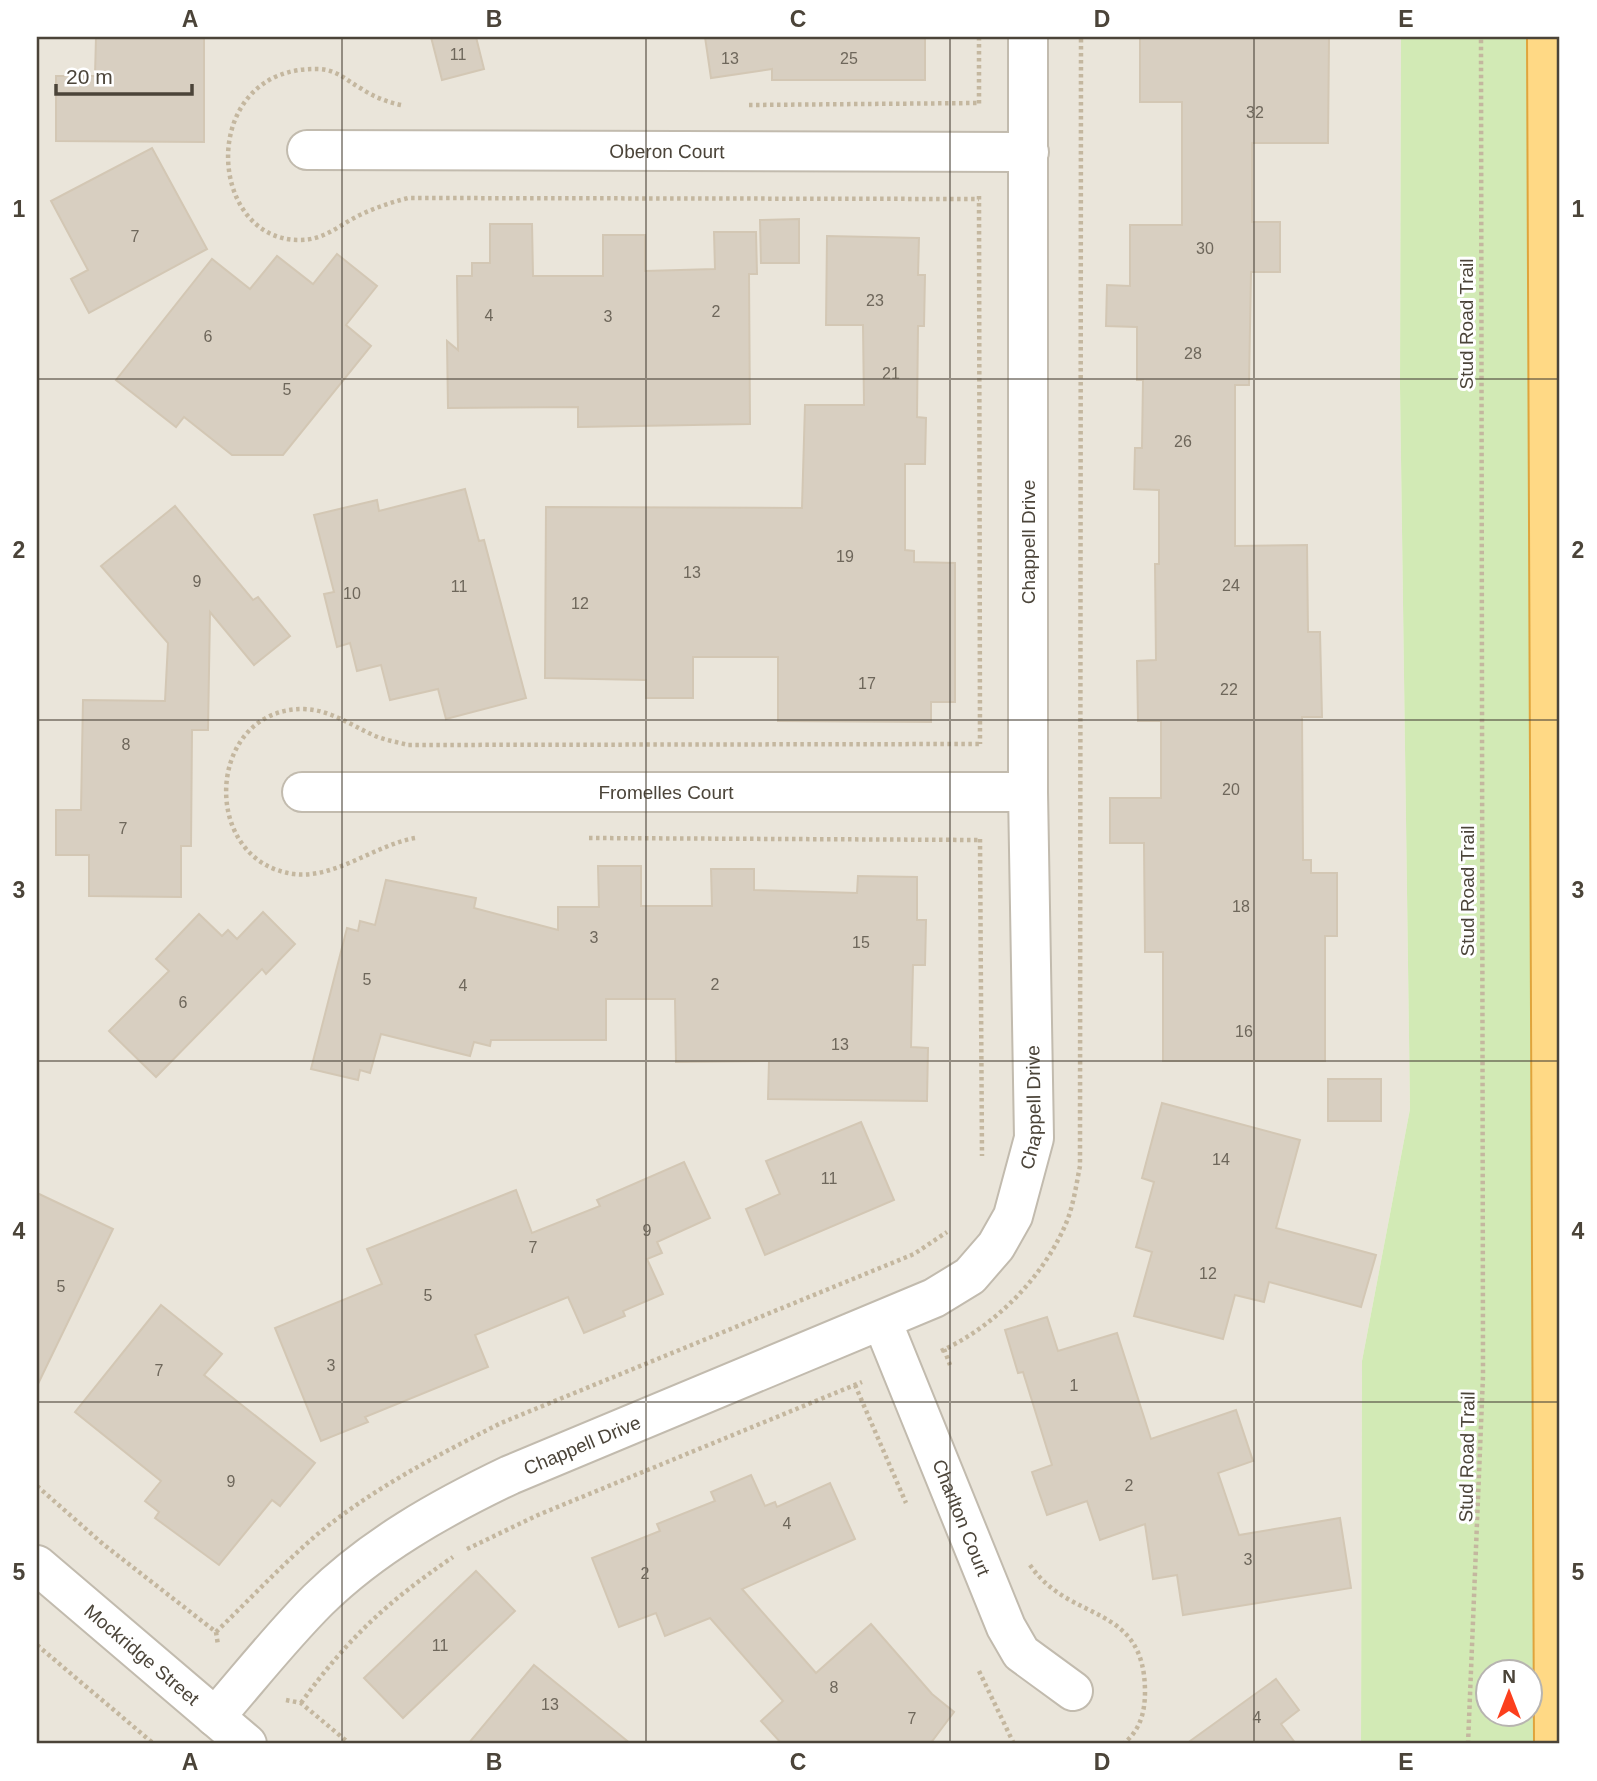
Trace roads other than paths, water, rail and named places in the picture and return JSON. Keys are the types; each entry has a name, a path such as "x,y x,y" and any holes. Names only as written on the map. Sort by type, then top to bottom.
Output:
{"highway":[{"path":"1547,37 1554,1744"}],"street":[{"name":"Chappell Drive","path":"215,1717 317,1601 361,1562 411,1528 457,1500 510,1475 934,1298 970,1276 996,1246 1013,1216 1034,1138 1028,792 1028,37"},
{"name":"Oberon Court","path":"307,150 1029,152"},
{"name":"Fromelles Court","path":"302,792 1028,792"},
{"name":"Charlton Court","path":"882,1321 1006,1627 1021,1653 1073,1692"},
{"name":"Mockridge Street","path":"37,1565 247,1744"}]}
